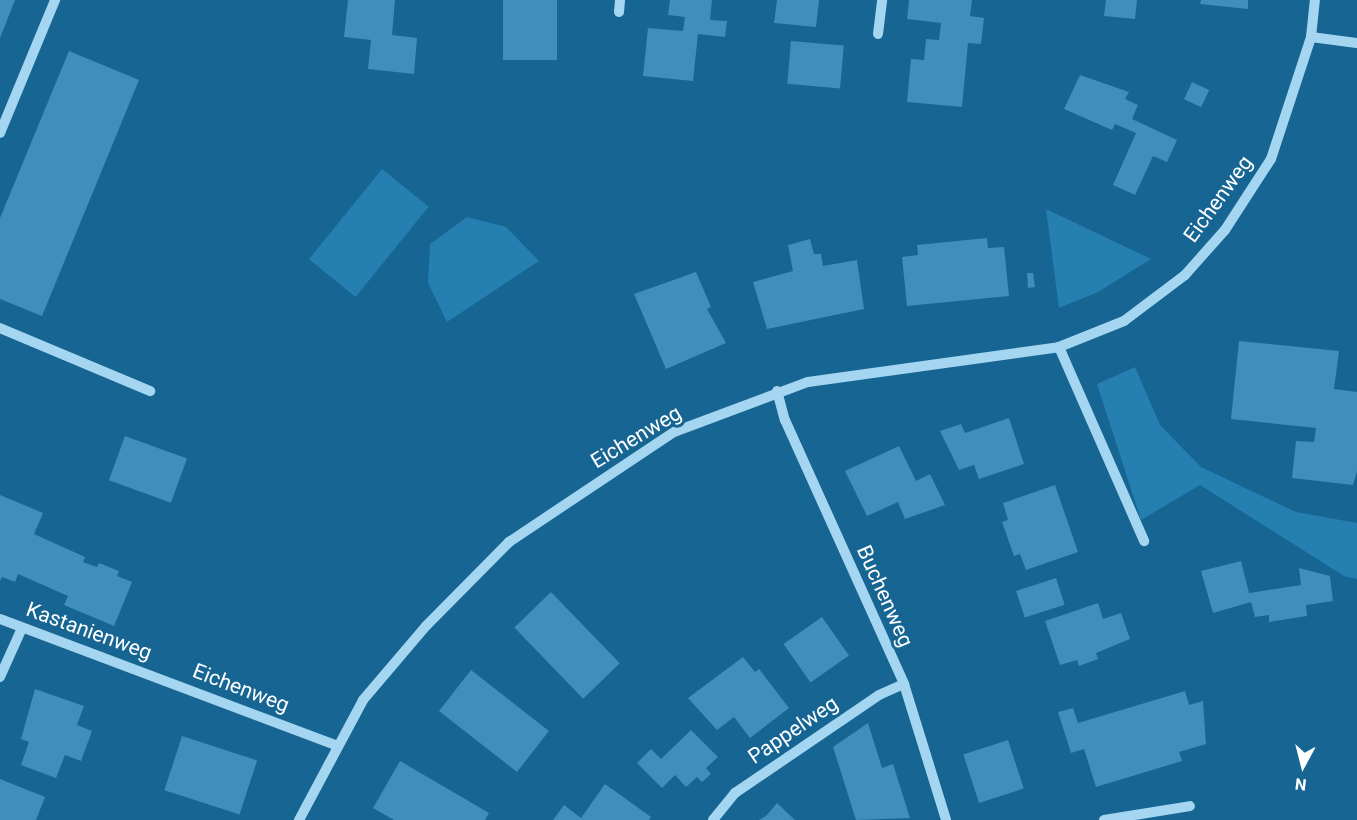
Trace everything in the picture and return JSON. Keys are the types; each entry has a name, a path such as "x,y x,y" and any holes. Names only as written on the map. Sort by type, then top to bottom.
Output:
{"street":[{"path":"0,133 55,0"},
{"path":"619,12 620,0"},
{"path":"878,34 882,0"},
{"name":"Eichenweg","path":"299,820 363,700 426,626 509,542 674,432 777,391 886,369 1059,348 1125,321 1185,275 1225,230 1271,159 1311,37 1315,0"},
{"path":"1311,37 1357,43"},
{"path":"0,328 150,391"},
{"path":"1059,348 1144,541"},
{"name":"Buchenweg","path":"777,391 785,420 904,684 946,820"},
{"name":"Kastanienweg","path":"0,619 164,679"},
{"path":"0,677 22,628"},
{"name":"Eichenweg","path":"164,679 337,746"},
{"name":"Pappelweg","path":"713,820 735,794 879,695 904,684"},
{"path":"1104,820 1190,806"}],"shaded area":[{"path":"382,169 429,207 356,297 309,259"},
{"path":"1046,209 1151,259 1098,292 1059,308"},
{"path":"467,217 506,227 539,261 447,322 428,283 430,244"},
{"path":"1135,367 1160,425 1201,467 1296,512 1357,523 1357,579 1344,576 1200,485 1141,520 1097,384"}],"building":[{"path":"0,0 15,0 0,38"},
{"path":"348,0 395,0 392,35 417,38 414,74 368,69 371,40 344,37"},
{"path":"503,0 557,0 557,60 503,60"},
{"path":"670,0 712,0 710,20 727,21 725,37 698,34 693,81 643,76 648,28 683,31 685,17 668,15"},
{"path":"777,0 819,0 816,27 774,23"},
{"path":"909,0 972,0 970,16 984,18 981,44 968,43 962,107 907,102 911,59 924,60 926,39 939,40 941,23 907,19"},
{"path":"1106,0 1137,0 1135,19 1104,16"},
{"path":"1201,0 1248,0 1248,9 1200,4"},
{"path":"791,41 844,46 840,88 787,84"},
{"path":"69,51 139,80 42,316 0,299 0,218"},
{"path":"1080,75 1129,92 1125,99 1138,105 1132,119 1177,140 1167,162 1153,156 1135,195 1113,185 1136,133 1115,124 1112,130 1064,109"},
{"path":"1192,82 1209,90 1201,107 1184,99"},
{"path":"987,238 988,248 1004,247 1009,296 907,306 902,257 918,255 917,245"},
{"path":"810,239 814,254 821,254 823,266 857,260 864,309 767,329 753,282 793,271 788,245"},
{"path":"696,272 711,307 707,309 726,343 666,369 634,294"},
{"path":"1027,273 1033,273 1035,287 1028,288"},
{"path":"1239,341 1339,351 1334,389 1357,392 1357,471 1353,485 1292,478 1296,441 1314,442 1316,428 1231,419"},
{"path":"1009,418 1024,464 979,479 974,465 959,470 940,431 961,424 965,433"},
{"path":"125,436 187,459 171,503 109,480"},
{"path":"899,446 916,481 930,474 945,505 905,519 898,502 867,516 845,471"},
{"path":"1055,485 1078,552 1026,570 1020,554 1014,556 1002,522 1008,520 1003,503"},
{"path":"0,495 43,513 34,534 85,557 83,562 97,567 99,563 119,571 117,576 132,582 114,626 64,605 68,596 18,574 15,582 2,577 0,581"},
{"path":"1241,561 1249,593 1301,585 1299,568 1330,576 1333,601 1306,605 1307,616 1269,622 1269,615 1255,617 1251,602 1213,613 1201,571"},
{"path":"1056,578 1065,605 1025,618 1016,591"},
{"path":"551,592 620,663 583,699 514,627"},
{"path":"1098,603 1103,619 1121,613 1130,639 1096,653 1098,659 1079,666 1077,660 1060,665 1045,621"},
{"path":"822,617 849,656 810,682 783,644"},
{"path":"743,657 755,672 759,669 789,708 750,738 734,717 717,730 688,698"},
{"path":"471,670 549,731 517,772 439,711"},
{"path":"35,689 84,706 77,725 92,731 81,761 65,755 56,778 21,765 29,742 21,739"},
{"path":"1185,691 1189,705 1203,701 1206,744 1179,752 1182,761 1096,787 1084,749 1071,753 1058,712 1073,708 1078,723"},
{"path":"868,723 882,768 893,764 910,818 856,820 833,747"},
{"path":"691,730 718,757 706,768 711,774 702,782 697,777 686,787 675,775 662,788 637,763 651,749 661,759"},
{"path":"182,736 257,760 240,815 164,790"},
{"path":"1008,740 1024,789 979,803 963,755"},
{"path":"400,761 489,813 485,820 394,820 373,808"},
{"path":"0,779 45,797 36,820 0,820"},
{"path":"605,784 651,817 649,820 553,820 564,805 581,818"},
{"path":"777,803 795,820 759,820 767,815"}]}
